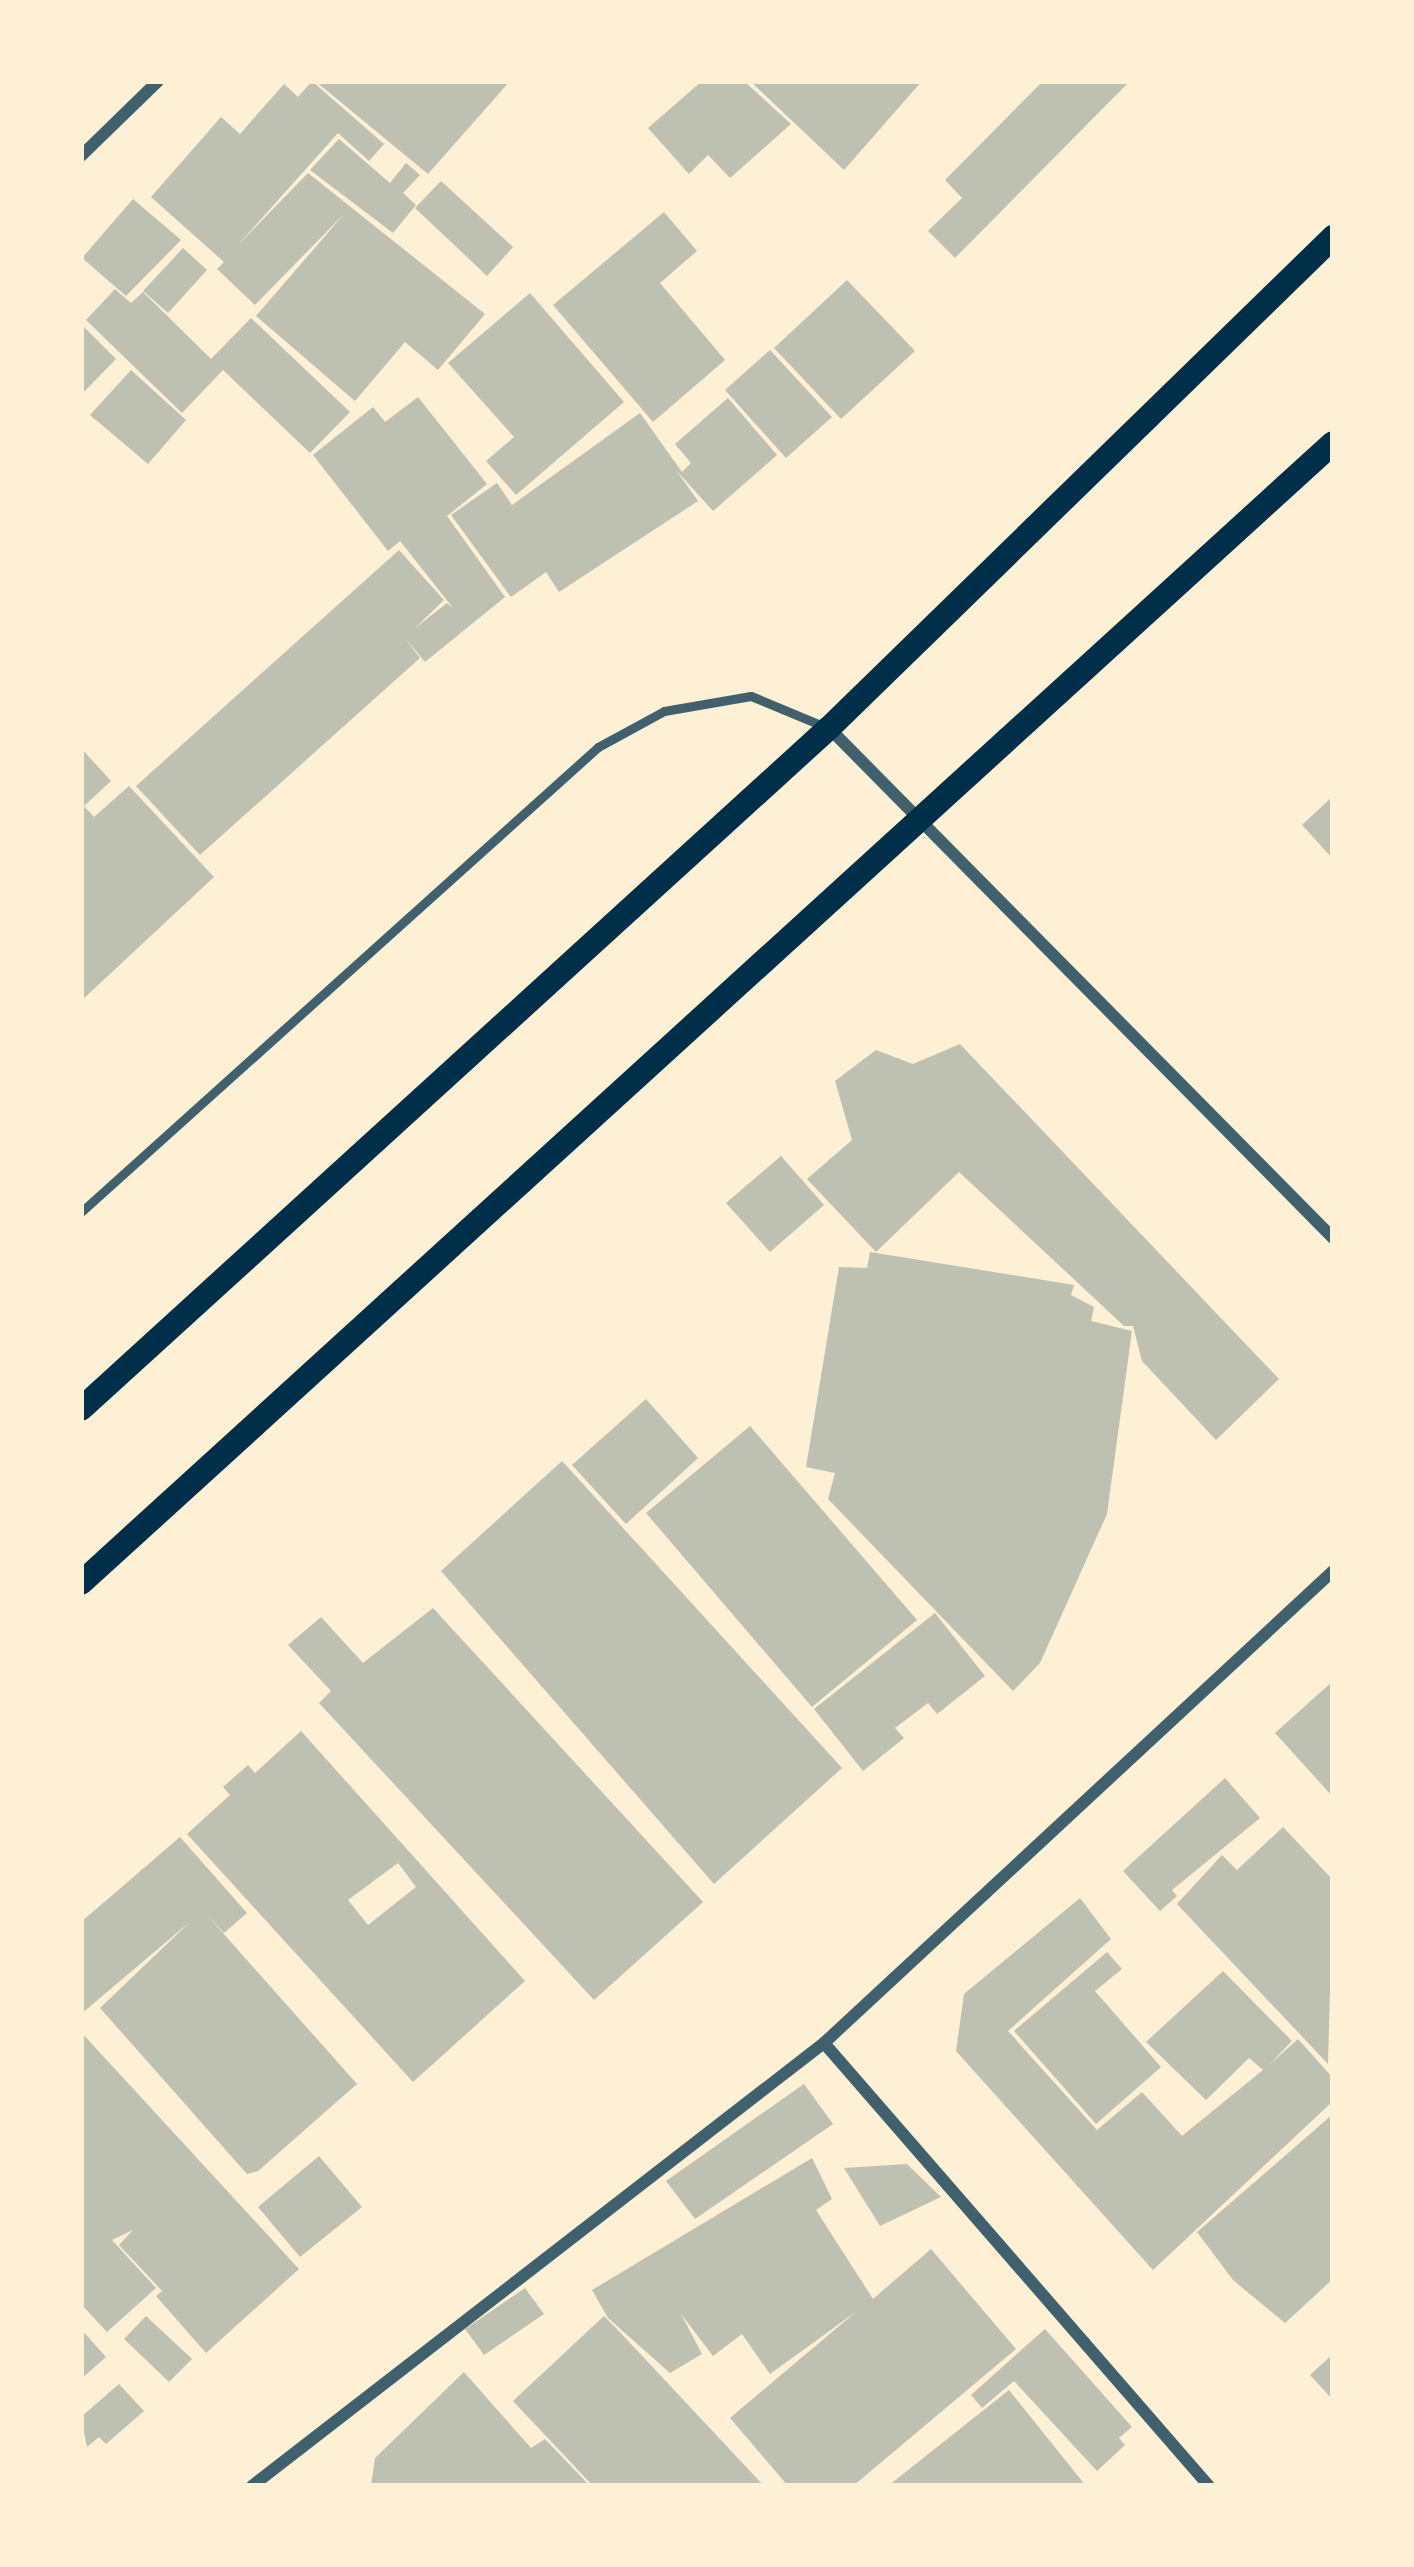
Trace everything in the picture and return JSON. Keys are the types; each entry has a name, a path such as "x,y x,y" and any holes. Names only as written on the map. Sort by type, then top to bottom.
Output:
{"main road":[{"path":"81,1409 829,728 1333,237"},
{"path":"81,1583 1333,443"}],"street":[{"path":"81,156 158,81"},
{"path":"829,728 1333,1238"},
{"path":"252,2486 824,2043 1333,1570"},
{"path":"824,2043 1209,2486"}],"lane":[{"path":"81,1213 598,747 664,712 751,696 829,728"}],"building":[{"path":"312,81 384,144 369,161 338,133 237,246 308,173 485,314 438,370 405,342 355,401 256,316 344,214 255,305 217,269 224,262 151,197 221,117 240,134 284,84 298,97"},
{"path":"315,81 510,81 428,174"},
{"path":"702,81 744,81 791,124 730,178 708,155 689,174 648,128"},
{"path":"750,81 922,81 844,170"},
{"path":"1043,81 1130,81 955,258 928,231 962,198 945,180"},
{"path":"339,139 390,183 406,163 420,175 403,193 416,205 393,233 310,170"},
{"path":"441,181 513,247 487,276 415,208"},
{"path":"133,199 181,240 126,296 82,258"},
{"path":"664,212 697,251 660,283 725,360 653,422 553,305"},
{"path":"183,248 207,270 168,313 143,291"},
{"path":"847,280 915,351 841,419 774,348"},
{"path":"115,289 131,303 143,292 211,359 251,318 350,412 310,453 223,370 182,413 86,320"},
{"path":"530,293 624,402 516,495 486,461 514,437 448,363"},
{"path":"81,324 116,359 81,395"},
{"path":"770,350 832,417 786,458 725,390"},
{"path":"131,370 186,420 148,464 90,415"},
{"path":"418,397 487,484 447,516 505,597 425,662 404,637 420,658 200,855 136,786 399,550 444,600 414,629 447,603 453,608 400,541 388,551 313,455 373,407 385,422"},
{"path":"728,398 777,455 713,511 676,470 698,501 559,592 546,572 511,597 451,515 497,483 512,505 640,413 682,472 691,463 675,444"},
{"path":"81,748 111,781 84,806 94,817 129,786 214,877 81,1001"},
{"path":"1333,796 1333,859 1302,825"},
{"path":"960,1044 1279,1379 1216,1440 1142,1361 1133,1326 1124,1326 959,1172 876,1252 807,1179 852,1140 835,1081 876,1050 913,1064"},
{"path":"781,1156 824,1205 770,1252 726,1203"},
{"path":"870,1252 1074,1285 1071,1295 1094,1307 1091,1321 1132,1331 1107,1514 1040,1663 1013,1691 828,1499 835,1473 806,1467 839,1267 867,1268"},
{"path":"646,1399 698,1458 626,1524 572,1465"},
{"path":"750,1426 917,1620 812,1707 646,1513"},
{"path":"562,1461 842,1768 714,1884 441,1571"},
{"path":"433,1608 703,1902 594,2000 319,1703 331,1691 288,1645 321,1617 363,1663"},
{"path":"935,1613 985,1676 937,1714 928,1703 895,1728 904,1738 863,1771 814,1709"},
{"path":"1333,1681 1333,1797 1275,1733"},
{"path":"301,1731 525,1981 413,2082 187,1834 230,1795 223,1787 248,1765 255,1773","holes":["398,1863 416,1887 368,1925 348,1900"]},
{"path":"1225,1778 1260,1818 1172,1890 1177,1896 1160,1911 1123,1871"},
{"path":"1283,1827 1333,1880 1328,2064 1177,1904 1222,1855 1237,1870"},
{"path":"180,1837 247,1913 224,1933 207,1915 357,2084 258,2171 247,2174 100,2008 191,1921 81,2014 81,1922"},
{"path":"1080,1898 1111,1939 1008,2031 1097,2130 1142,2092 1182,2136 1263,2070 1249,2058 1206,2100 1146,2042 1223,1971 1292,2041 1269,2065 1298,2039 1333,2078 1333,2101 1153,2270 956,2051 964,1994"},
{"path":"1107,1952 1122,1969 1095,1991 1161,2067 1096,2124 1014,2031"},
{"path":"81,2032 299,2269 206,2353 156,2296 162,2291 119,2245 133,2230 112,2240 156,2288 107,2332 81,2304"},
{"path":"804,2084 833,2124 695,2219 666,2181"},
{"path":"1333,2114 1333,2279 1285,2323 1233,2280 1197,2232"},
{"path":"319,2156 362,2207 300,2257 258,2207"},
{"path":"812,2158 832,2199 816,2210 873,2299 931,2249 1016,2349 853,2486 788,2486 730,2418 857,2311 770,2374 742,2334 713,2356 681,2314 702,2354 670,2373 608,2318 592,2290"},
{"path":"907,2164 941,2197 880,2226 844,2168"},
{"path":"525,2288 544,2314 484,2355 465,2329"},
{"path":"146,2316 192,2359 169,2382 124,2339"},
{"path":"604,2316 764,2486 593,2486 513,2401"},
{"path":"81,2329 106,2357 81,2379"},
{"path":"1045,2329 1132,2427 1119,2438 1125,2445 1097,2471 1014,2381 982,2408 971,2395"},
{"path":"1333,2354 1333,2400 1310,2375"},
{"path":"464,2372 531,2448 545,2439 590,2486 371,2486 375,2458"},
{"path":"119,2384 144,2411 106,2444 99,2437 87,2447 81,2417"},
{"path":"1009,2390 1086,2486 888,2486"}]}
